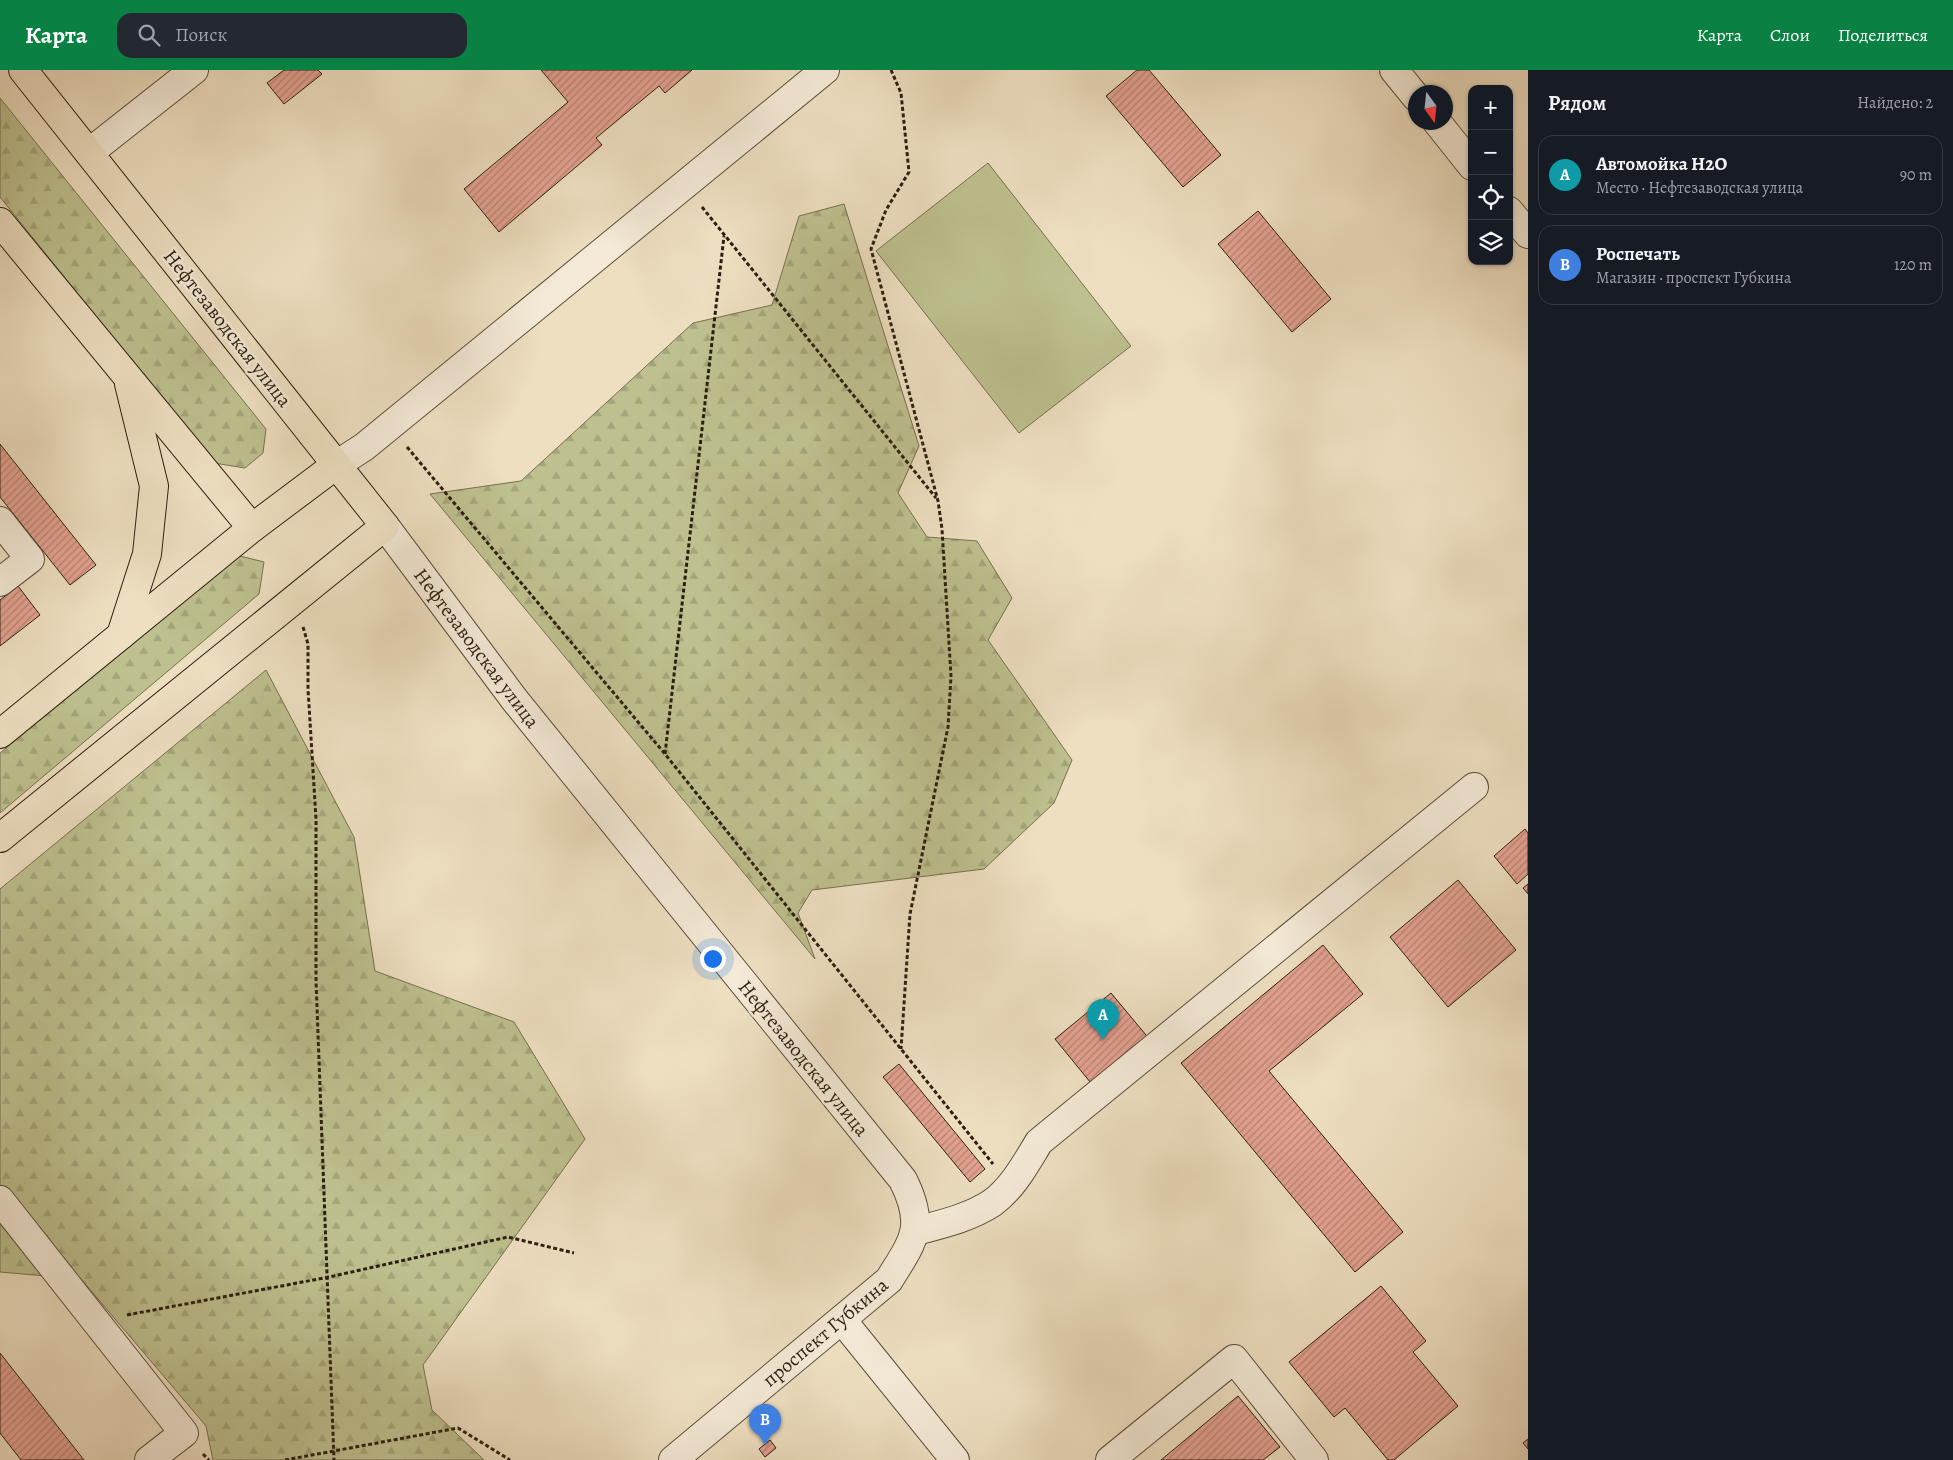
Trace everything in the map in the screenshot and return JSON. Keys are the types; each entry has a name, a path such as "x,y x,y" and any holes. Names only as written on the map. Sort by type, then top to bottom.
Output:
{"main road":[{"name":"Нефтезаводская улица","path":"22,70 90,152 385,526"},
{"path":"0,222 252,528"},
{"path":"121,635 147,554 154,486 128,377"},
{"path":"0,734 252,528 336,465"},
{"path":"0,838 385,526"}],"street":[{"path":"90,152 194,70"},
{"path":"336,465 364,447 390,426 825,70"},
{"path":"1394,70 1408,87"},
{"path":"1443,130 1468,161"},
{"path":"1513,217 1528,234"},
{"path":"0,522 30,559 0,582"},
{"name":"Нефтезаводская улица","path":"385,526 523,711 903,1180 914,1202 916,1231"},
{"path":"916,1231 955,1221 992,1202 1018,1176 1039,1142 1474,787"},
{"path":"0,1200 184,1433 149,1460"},
{"name":"проспект Губкина","path":"673,1460 889,1280 916,1231"},
{"path":"842,1320 955,1460"},
{"path":"1110,1460 1234,1359 1314,1460"}],"path":[{"path":"891,70 902,93 909,172 886,210 871,249 938,501 942,530 951,676 948,728 910,914 901,1049"},
{"path":"684,185 938,501"},
{"path":"665,754 724,236"},
{"path":"390,426 665,754 993,1164 992,1202"},
{"path":"295,599 308,644 308,689 316,819 316,980 329,1277 334,1460"},
{"path":"95,1321 329,1277 508,1237 574,1253"},
{"path":"285,1460 458,1428 510,1460"}],"green space":[{"path":"0,98 266,429 263,453 245,468 214,463 0,197"},
{"path":"988,163 1131,346 1019,433 876,251"},
{"path":"844,204 919,446 898,493 927,537 977,541 1012,598 988,640 1072,760 1054,803 984,869 812,890 798,913 815,959 430,494 521,481 693,323 772,305 799,216"},
{"path":"240,556 264,562 259,594 0,813 0,753"},
{"path":"266,670 354,837 375,971 514,1022 585,1139 423,1365 432,1410 484,1460 213,1460 206,1426 81,1279 0,1272 0,889"}],"building":[{"path":"284,70 318,70 322,74 284,104 267,83"},
{"path":"541,70 692,70 665,93 659,86 596,138 602,145 499,232 464,189 568,102"},
{"path":"1137,70 1149,70 1221,155 1183,187 1106,96"},
{"path":"1258,211 1331,299 1292,332 1218,244"},
{"path":"0,444 96,565 70,585 0,497"},
{"path":"18,586 40,615 0,646 0,600"},
{"path":"1525,829 1528,833 1528,874 1517,884 1494,856"},
{"path":"1458,880 1516,950 1448,1007 1390,937"},
{"path":"1528,884 1528,894 1523,888"},
{"path":"1323,945 1363,994 1269,1071 1403,1232 1355,1272 1181,1063"},
{"path":"1111,993 1151,1041 1095,1088 1055,1039"},
{"path":"899,1064 985,1169 970,1182 883,1077"},
{"path":"1381,1286 1426,1341 1413,1352 1458,1406 1394,1460 1388,1460 1345,1408 1334,1417 1289,1362"},
{"path":"0,1353 84,1460 21,1460 0,1433"},
{"path":"1238,1396 1280,1447 1263,1460 1161,1460"},
{"path":"1528,1439 1528,1449 1523,1443"},
{"path":"770,1440 776,1448 765,1457 759,1449"}],"place":[{"name":"Автомойка H2O","path":"1103,1040"},
{"name":"Роспечать","path":"765,1445"}]}
